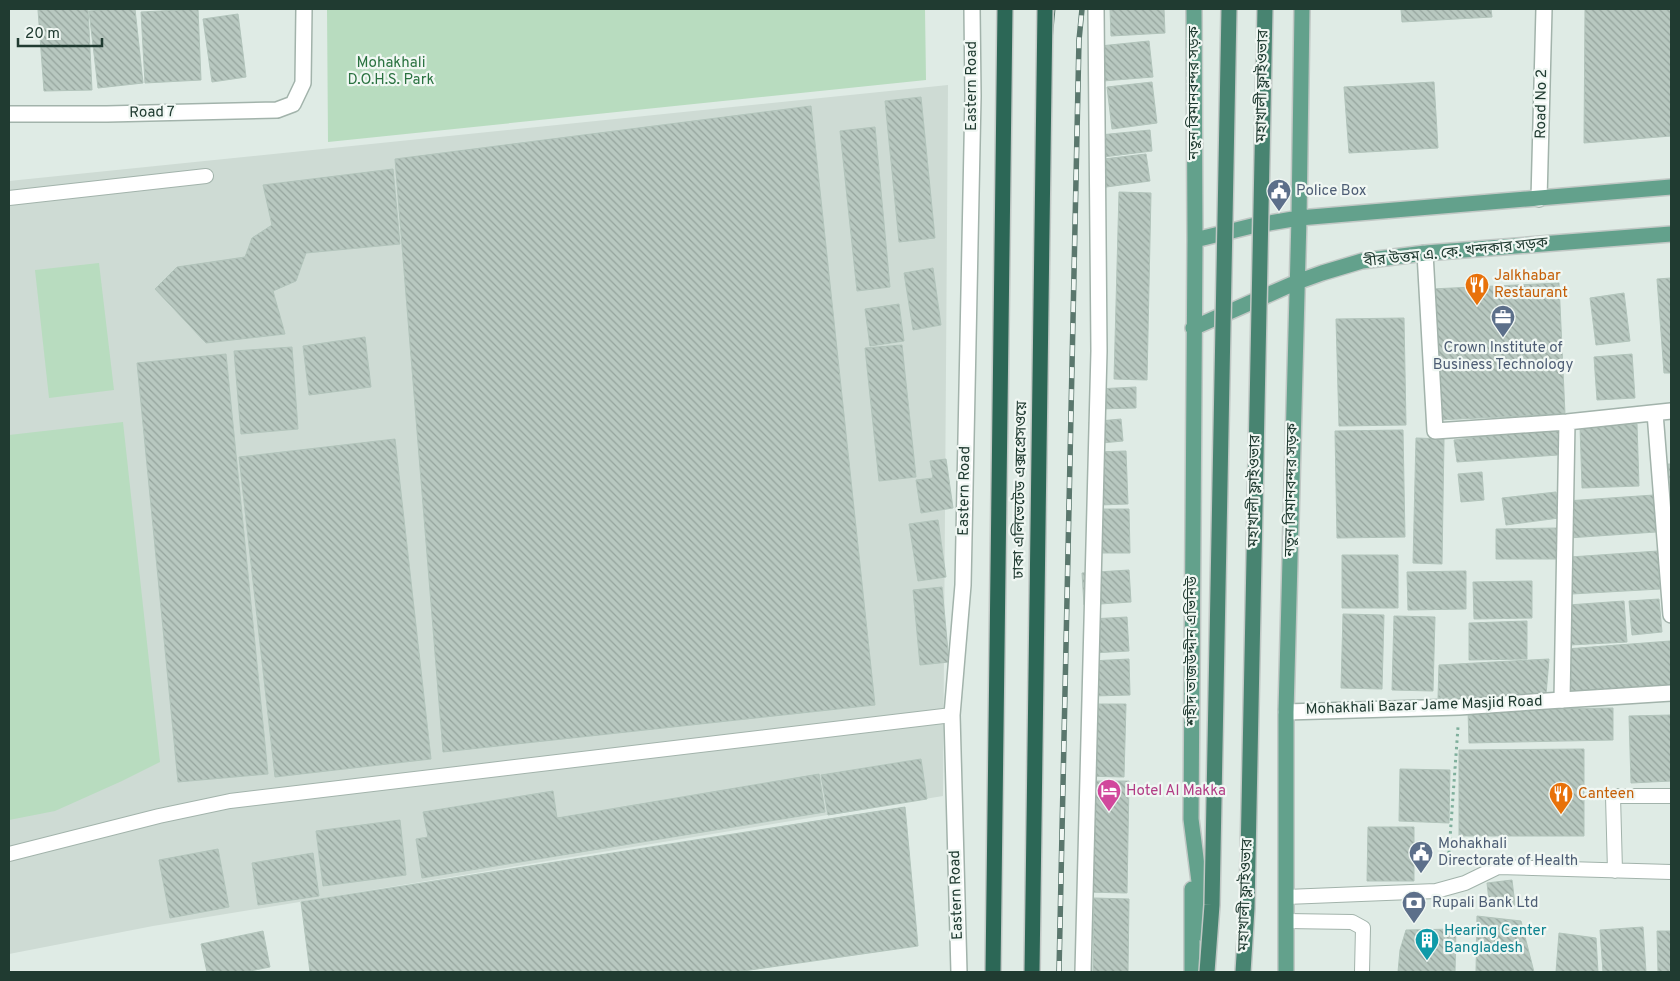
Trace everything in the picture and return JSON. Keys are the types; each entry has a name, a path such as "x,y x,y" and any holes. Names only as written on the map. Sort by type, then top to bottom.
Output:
{"highway":[{"name":"ঢাকা এলিভেটেড এক্সপ্রেসওয়ে","path":"993,972 1005,9"},
{"name":"ঢাকা এলিভেটেড এক্সপ্রেসওয়ে","path":"1032,972 1045,9"},
{"path":"1209,972 1229,9"},
{"name":"মহাখালী ফ্লাইওভার","path":"1243,972 1247,908 1265,9"}],"main road":[{"name":"নতুন বিমানবন্দর সড়ক","path":"1193,328 1195,240 1194,9"},
{"name":"নতুন বিমানবন্দর সড়ক","path":"1286,972 1286,712 1299,218 1302,9"},
{"path":"1195,240 1252,226 1299,218 1671,187"},
{"name":"বীর উত্তম এ. কে. খন্দকার সড়ক","path":"1193,328 1297,282 1362,261 1425,253 1671,234"},
{"name":"শহীদ তাজউদ্দীন এভিনিউ","path":"1193,328 1191,820 1209,972"},
{"path":"1191,820 1192,972"}],"street":[{"name":"Road 7","path":"9,114 277,110 293,104 303,83 304,9"},
{"name":"Eastern Road","path":"959,972 952,715 963,585 973,106 972,9"},
{"path":"1083,972 1099,351 1096,9"},
{"name":"Road No 2","path":"1540,199 1544,9"},
{"path":"1425,253 1435,431 1567,422 1671,411"},
{"path":"1655,413 1671,615"},
{"path":"1562,700 1567,422"},
{"name":"Mohakhali Bazar Jame Masjid Road","path":"1286,712 1459,707 1671,693"}],"lane":[{"path":"9,198 206,176"},
{"path":"9,854 159,816 230,801 952,715"},
{"path":"1614,871 1614,796 1671,796"},
{"path":"1286,898 1436,891 1465,883 1498,867 1671,872"},
{"path":"1286,921 1352,922 1363,928 1362,972"}],"path":[{"path":"1436,891 1447,882 1459,707"}],"shaded area":[{"path":"948,85 943,796 153,926 9,954 9,181"}],"green space":[{"name":"Mohakhali D.O.H.S. Park","path":"327,9 925,9 926,80 328,142"},
{"path":"99,263 114,390 49,398 35,270"},
{"path":"123,422 160,762 55,811 9,820 9,435"}],"building":[{"path":"88,9 92,90 44,91 38,10"},
{"path":"135,9 143,83 98,88 89,11"},
{"path":"198,9 201,80 145,83 141,12"},
{"path":"1110,9 1164,9 1165,33 1111,36"},
{"path":"1401,9 1491,9 1492,17 1402,22"},
{"path":"1585,9 1671,9 1671,136 1584,143"},
{"path":"238,14 246,77 212,82 203,19"},
{"path":"1149,41 1153,77 1103,81 1100,46"},
{"path":"1152,82 1157,123 1112,129 1107,87"},
{"path":"1434,82 1438,148 1349,153 1344,87"},
{"path":"921,97 935,238 899,242 885,101"},
{"path":"811,106 875,705 443,752 395,159"},
{"path":"875,127 890,287 857,291 840,131"},
{"path":"1150,130 1152,151 1103,157 1100,135"},
{"path":"1146,154 1150,181 1099,188 1095,160"},
{"path":"393,169 400,244 306,253 296,281 273,291 285,334 206,343 155,289 177,267 245,257 252,238 272,225 263,185"},
{"path":"1119,192 1151,193 1147,380 1114,379"},
{"path":"933,268 941,325 913,330 904,273"},
{"path":"1671,278 1671,373 1664,373 1657,279"},
{"path":"1559,283 1565,414 1437,420 1431,289"},
{"path":"1624,293 1630,341 1596,345 1590,298"},
{"path":"899,304 904,341 870,346 865,309"},
{"path":"1404,318 1406,425 1339,426 1336,319"},
{"path":"365,337 371,387 309,395 303,346"},
{"path":"902,345 916,477 879,481 865,348"},
{"path":"292,347 298,429 241,434 234,351"},
{"path":"226,354 268,774 178,782 137,363"},
{"path":"1632,354 1635,398 1597,400 1594,357"},
{"path":"1136,387 1136,408 1098,409 1097,389"},
{"path":"1121,419 1123,441 1091,444 1089,422"},
{"path":"1637,424 1639,486 1582,488 1580,426"},
{"path":"1564,426 1558,455 1457,462 1454,440"},
{"path":"1403,430 1405,537 1337,538 1335,431"},
{"path":"1416,438 1444,439 1442,564 1413,563"},
{"path":"395,439 431,759 275,777 239,457"},
{"path":"1126,451 1128,504 1099,505 1097,452"},
{"path":"946,459 953,508 921,513 916,480 933,478 930,461"},
{"path":"1668,464 1671,464 1671,522"},
{"path":"1482,472 1484,500 1461,502 1458,474"},
{"path":"1556,492 1559,518 1506,525 1502,498"},
{"path":"1654,495 1656,532 1568,538 1566,501"},
{"path":"1095,509 1129,509 1130,553 1095,553"},
{"path":"938,520 946,577 918,581 909,524"},
{"path":"1557,528 1557,559 1496,559 1496,529"},
{"path":"1658,551 1660,589 1572,594 1570,557"},
{"path":"1342,555 1398,555 1398,608 1342,608"},
{"path":"1129,570 1131,602 1084,605 1082,573"},
{"path":"1466,571 1466,609 1408,610 1407,572"},
{"path":"1532,581 1532,618 1474,619 1473,582"},
{"path":"942,587 949,662 920,665 913,590"},
{"path":"1659,599 1662,632 1632,635 1629,601"},
{"path":"1624,601 1627,642 1570,645 1568,605"},
{"path":"1343,614 1384,615 1382,689 1341,688"},
{"path":"1394,616 1435,617 1433,691 1392,690"},
{"path":"1127,617 1129,651 1092,653 1091,619"},
{"path":"1527,621 1527,659 1469,660 1469,623"},
{"path":"1670,641 1671,686 1570,694 1566,649"},
{"path":"1129,659 1130,695 1093,696 1091,661"},
{"path":"1549,659 1546,695 1438,698 1439,665"},
{"path":"1086,704 1126,704 1124,777 1084,776"},
{"path":"1613,708 1613,740 1469,743 1468,710"},
{"path":"1671,715 1671,781 1631,783 1629,716"},
{"path":"1584,749 1584,836 1459,836 1459,750"},
{"path":"921,759 927,799 828,815 821,775"},
{"path":"1400,769 1450,770 1449,823 1399,821"},
{"path":"819,774 825,812 422,878 416,839 428,837 423,812 553,791 557,818"},
{"path":"1088,781 1129,781 1127,893 1086,892"},
{"path":"905,807 918,946 736,972 310,972 301,902"},
{"path":"400,820 406,875 323,886 316,831"},
{"path":"1368,827 1414,827 1414,881 1367,881"},
{"path":"218,849 229,907 170,918 159,860"},
{"path":"313,853 319,896 258,905 252,863"},
{"path":"1512,880 1515,905 1490,909 1487,883"},
{"path":"1094,898 1129,899 1128,972 1093,972"},
{"path":"1477,916 1521,921 1534,972 1476,972"},
{"path":"1643,927 1646,972 1603,972 1600,930"},
{"name":"Hearing Center Bangladesh","path":"1456,929 1455,972 1398,972 1400,950 1406,930"},
{"path":"263,931 270,967 245,972 207,972 201,944"},
{"path":"1657,931 1671,931 1671,972 1658,972"},
{"path":"1559,933 1596,938 1598,972 1556,972"}],"tram line":[{"path":"1032,972 1052,41 1055,9"}],"railway":[{"path":"1059,972 1079,40 1082,9"}],"place":[{"name":"Police Box","path":"1279,212"},
{"name":"Jalkhabar Restaurant","path":"1477,306"},
{"name":"Crown Institute of Business Technology","path":"1503,338"},
{"name":"Hotel Al Makka","path":"1109,812"},
{"name":"Canteen","path":"1561,815"},
{"name":"Mohakhali Directorate of Health","path":"1421,874"},
{"name":"Rupali Bank Ltd","path":"1414,924"},
{"name":"Hearing Center Bangladesh","path":"1427,961"}]}
